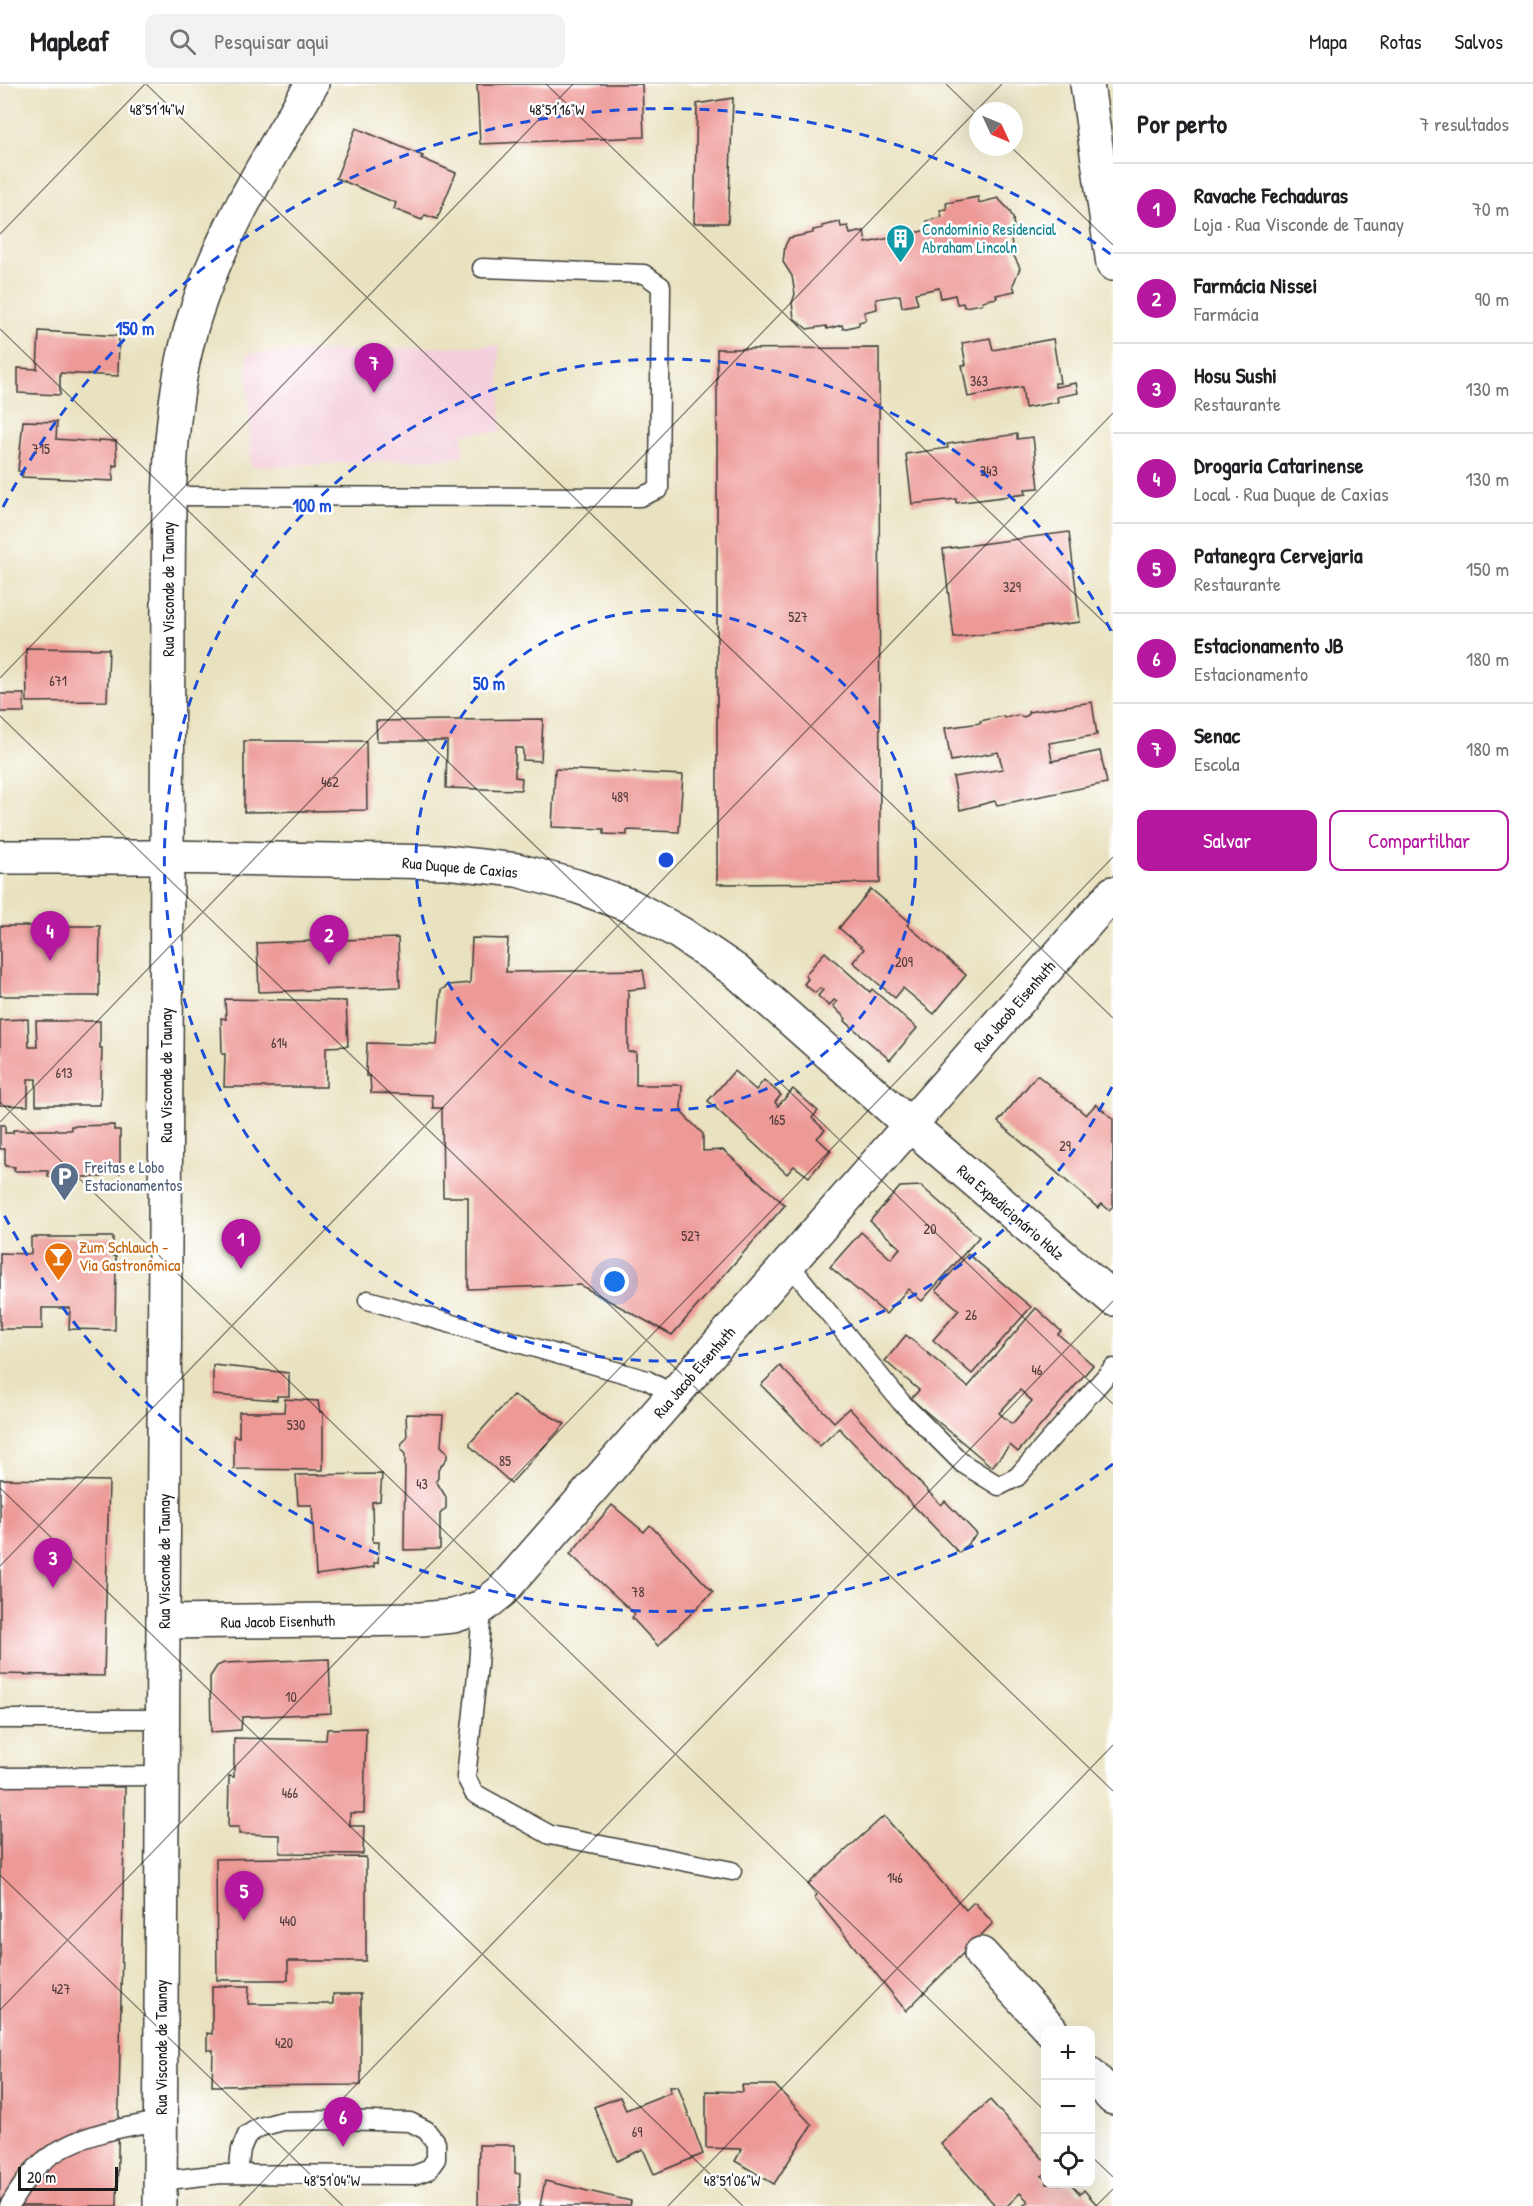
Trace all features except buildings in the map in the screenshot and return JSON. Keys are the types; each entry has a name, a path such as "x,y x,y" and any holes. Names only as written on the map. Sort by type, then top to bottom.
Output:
{"main road":[{"name":"Rua Visconde de Taunay","path":"160,2194 169,496 172,428 179,381 195,314 216,259 236,215 312,84"},
{"path":"1087,84 1113,264"},
{"name":"Rua Duque de Caxias","path":"0,857 167,857 446,862 517,870 576,886 631,906 680,933 735,971 910,1125"},
{"name":"Rua Jacob Eisenhuth","path":"164,1622 421,1619 453,1616 482,1607 502,1591 1113,893"},
{"name":"Rua Expedicionário Holz","path":"910,1125 1113,1299"},
{"path":"981,1954 1046,2026"},
{"path":"1095,2079 1113,2098"}],"lane":[{"path":"169,496 640,497 659,489 661,286 644,274 482,268"},
{"path":"789,1264 901,1402 962,1463 999,1486 1017,1477 1113,1368"},
{"path":"368,1300 647,1380 674,1395"},
{"path":"482,1607 466,1777 474,1793 550,1835 732,1871"},
{"path":"0,1719 163,1719"},
{"path":"0,1776 162,1776"},
{"path":"9,2206 36,2168 66,2145 131,2126 161,2121"},
{"path":"160,2194 238,2174 414,2175 428,2170 436,2159 436,2143 426,2130 410,2122 283,2121 260,2127 248,2135 241,2149 238,2174"}],"shaded area":[{"path":"499,345 501,432 463,433 463,458 251,467 247,354"}],"place":[{"name":"Condomínio Residencial Abraham Lincoln","path":"901,264"},
{"name":"Senac","path":"374,393"},
{"name":"Drogaria Catarinense","path":"50,961"},
{"name":"Farmácia Nissei","path":"329,965"},
{"name":"Freitas e Lobo Estacionamentos","path":"64,1202"},
{"name":"Ravache Fechaduras","path":"241,1269"},
{"name":"Zum Schlauch - Via Gastronômica","path":"58,1282"},
{"name":"Hosu Sushi","path":"53,1588"},
{"name":"Patanegra Cervejaria","path":"244,1921"},
{"name":"Estacionamento JB","path":"343,2147"}]}
